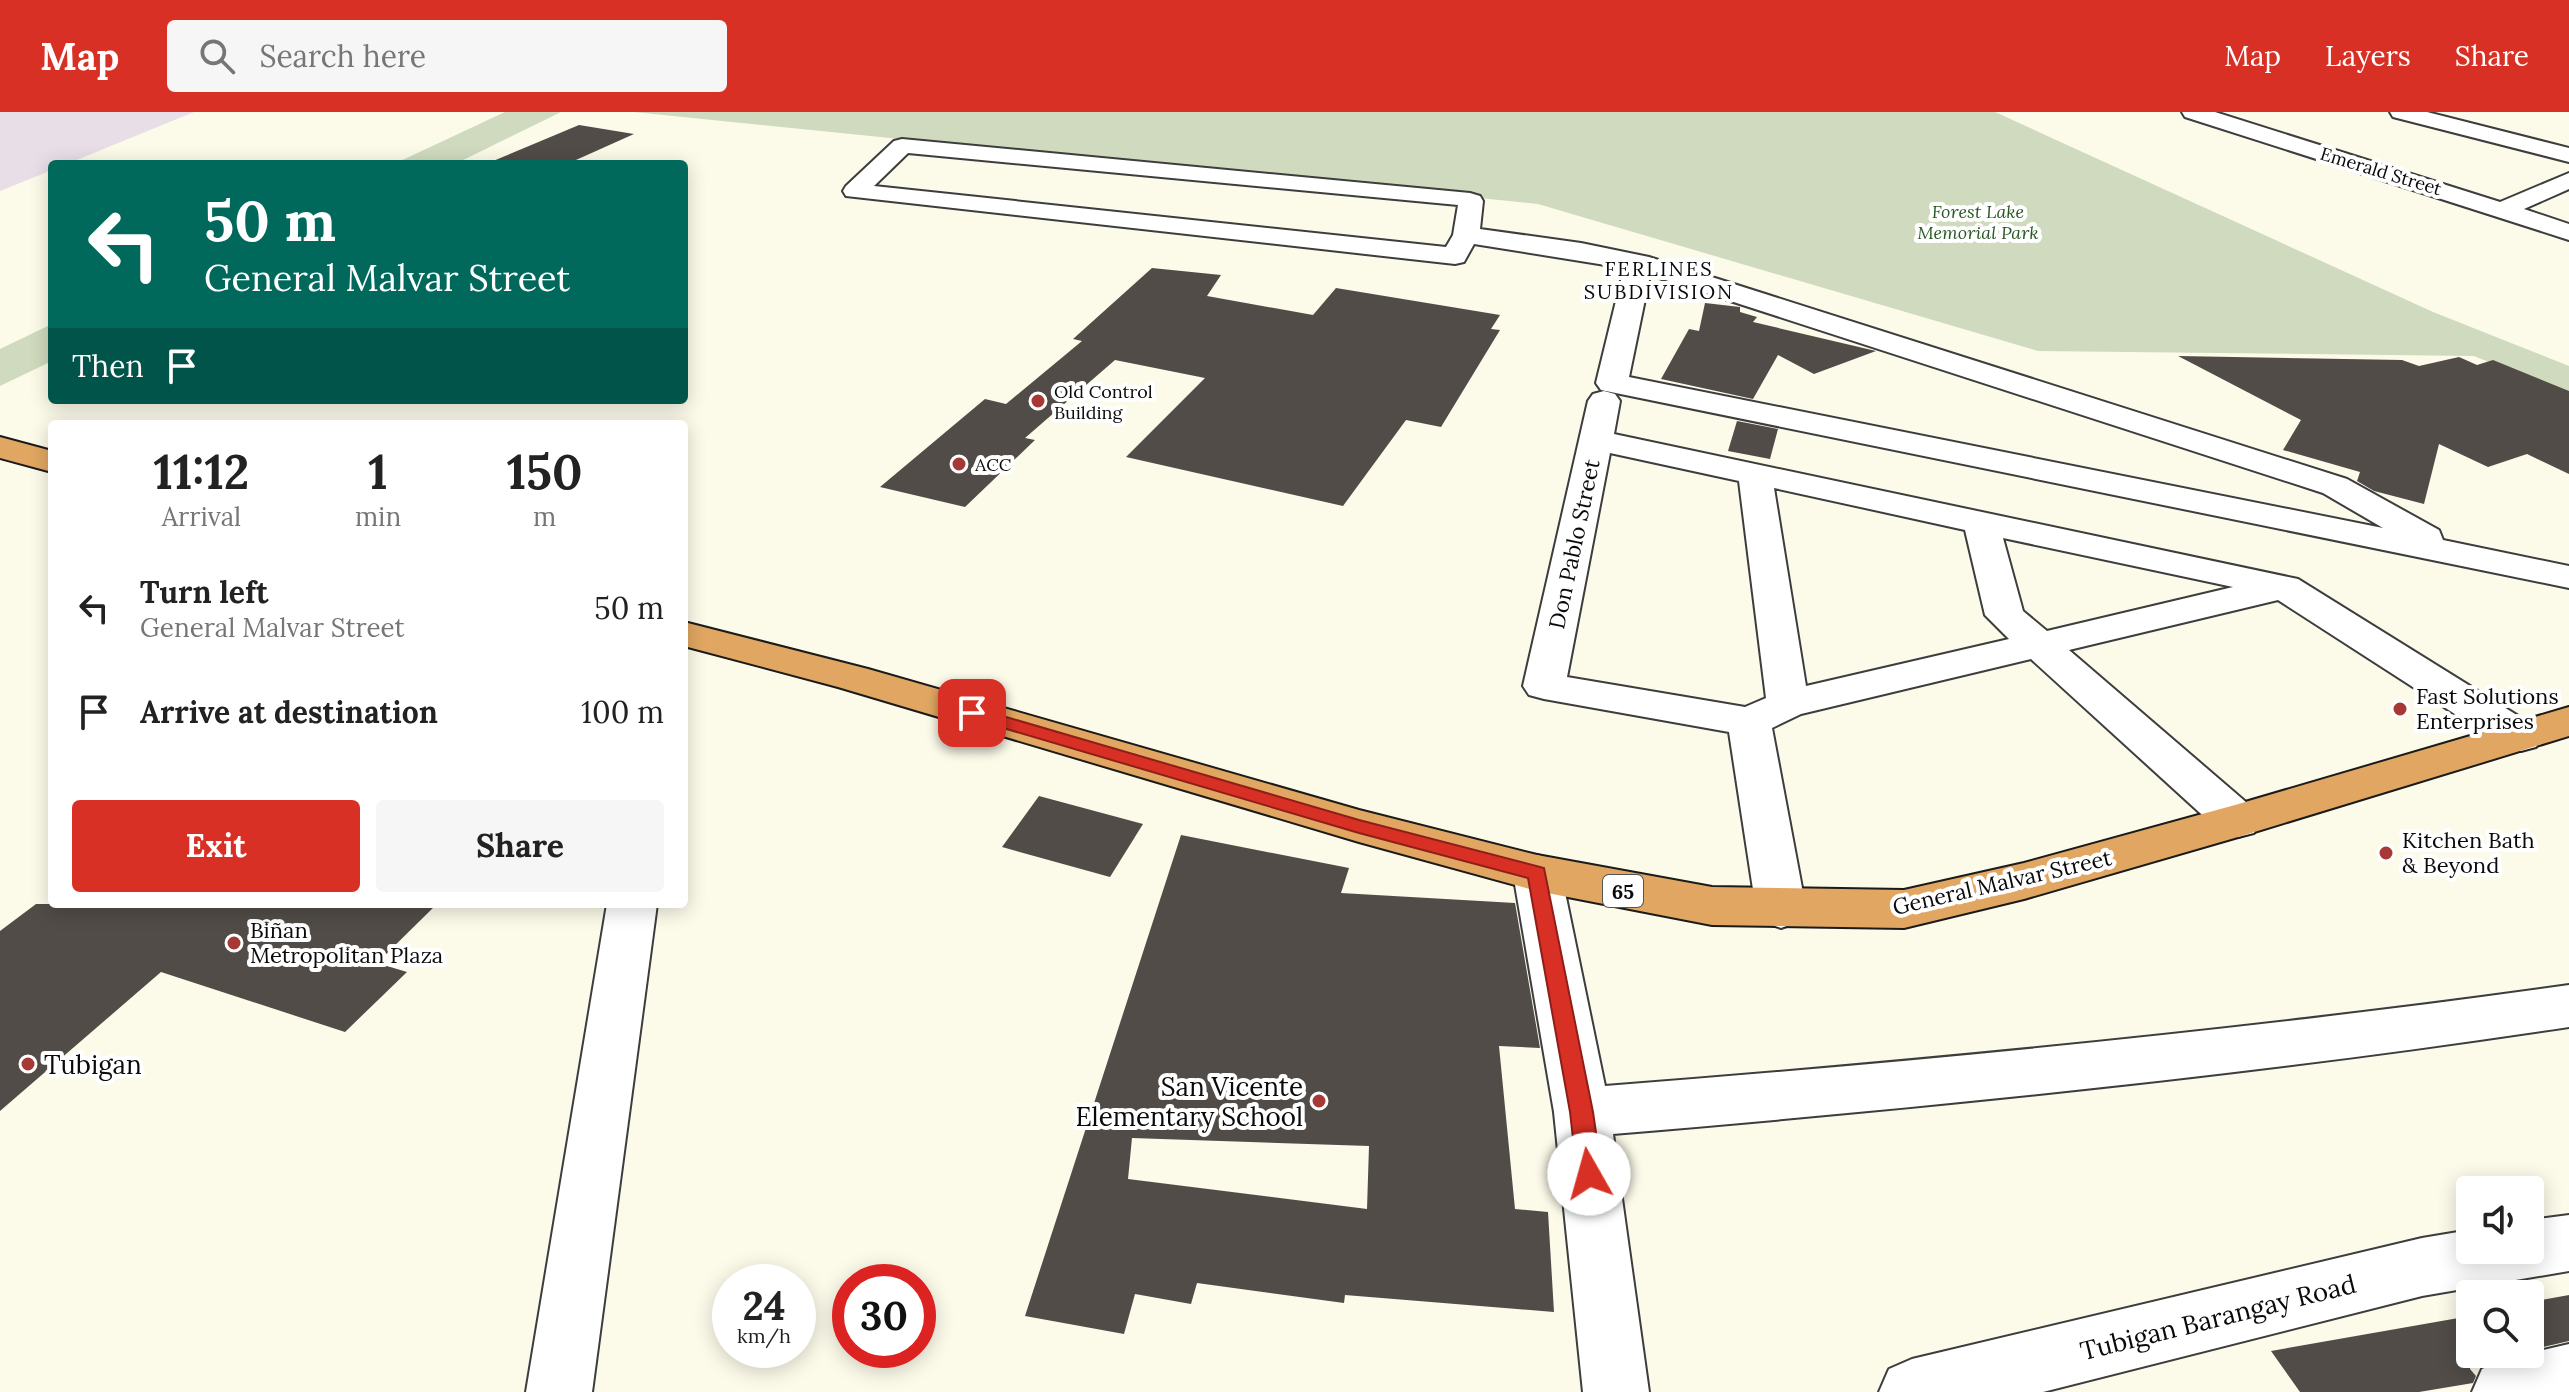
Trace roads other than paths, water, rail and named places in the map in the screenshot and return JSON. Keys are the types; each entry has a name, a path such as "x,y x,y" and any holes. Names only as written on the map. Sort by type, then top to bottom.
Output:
{"highway":[{"path":"0,447 48,461"},
{"name":"General Malvar Street","path":"688,635 868,683 1359,826 1537,873 1712,906 1904,909 2024,881 2238,821 2569,721"}],"street":[{"name":"Emerald Street","path":"2193,112 2569,232"},
{"path":"2401,112 2569,155"},
{"path":"902,146 1461,198 1471,201 1466,235 1455,256 855,191 902,146"},
{"path":"2504,209 2569,180"},
{"path":"1466,235 1581,251 1639,263 2335,486 2460,556"},
{"path":"1639,263 1612,383 2569,577"},
{"name":"Don Pablo Street","path":"1604,401 1544,686 1768,713"},
{"path":"1596,440 2284,587 2521,737"},
{"path":"1755,474 1781,909"},
{"path":"1981,522 2005,615 2238,821"},
{"path":"1768,713 2284,587"},
{"path":"1537,873 1582,1112 1616,1392"},
{"path":"559,1392 631,908"},
{"path":"1582,1112 1929,1084 2376,1036 2569,1006"},
{"name":"Tubigan Barangay Road","path":"2544,1247 2569,1243"},
{"name":"Tubigan Barangay Road","path":"1912,1392 2422,1267 2456,1262"},
{"path":"2505,1392 2569,1377"}],"place":[{"name":"Old Control Building","path":"1038,401"},
{"name":"ACC","path":"959,464"},
{"name":"Fast Solutions Enterprises","path":"2400,709"},
{"name":"Kitchen Bath & Beyond","path":"2386,853"},
{"name":"Biñan Metropolitan Plaza","path":"234,943"},
{"name":"Tubigan","path":"28,1064"},
{"name":"San Vicente Elementary School","path":"1319,1101"}],"district":[{"name":"FERLINES SUBDIVISION","path":"1659,280"}],"park label":[{"name":"Forest Lake Memorial Park","path":"1978,221"}]}
